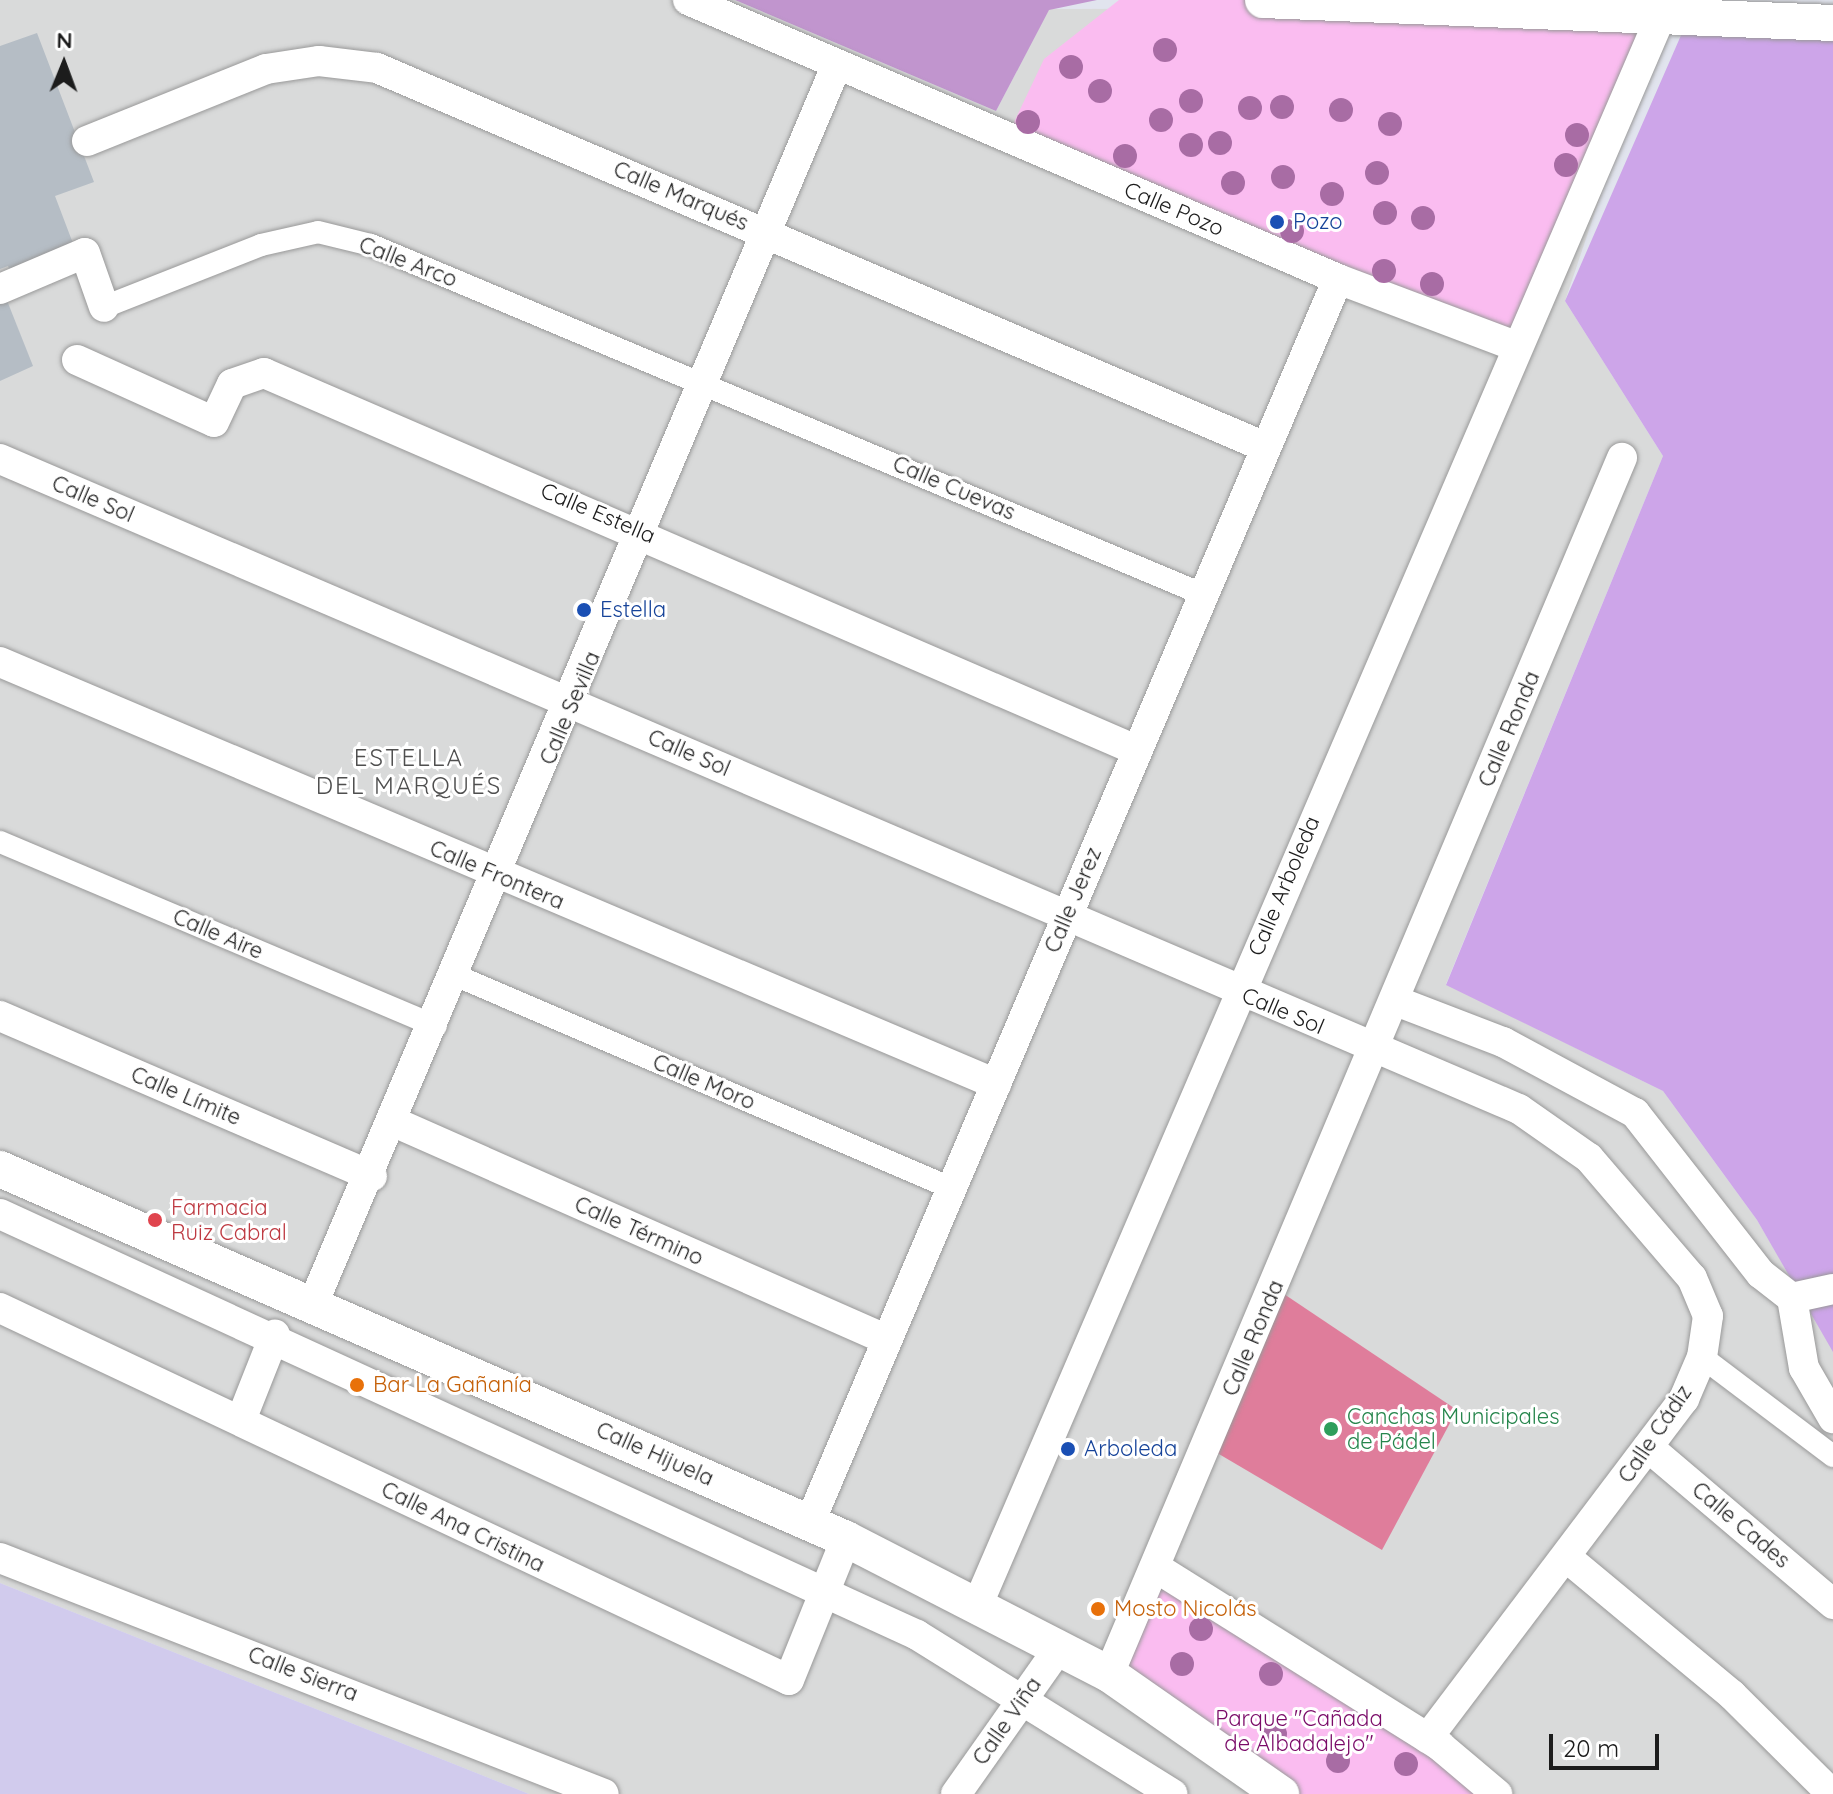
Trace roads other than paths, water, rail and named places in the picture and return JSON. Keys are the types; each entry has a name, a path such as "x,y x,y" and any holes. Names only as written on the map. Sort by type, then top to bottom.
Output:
{"street":[{"name":"Calle Pozo","path":"688,0 1338,279 1515,346"},
{"path":"1263,0 1833,23"},
{"name":"Calle Arboleda","path":"978,1604 1515,346 1661,16"},
{"name":"Calle Marqués","path":"87,141 266,69 319,61 377,68 768,232 1265,447"},
{"name":"Calle Sevilla","path":"313,1304 372,1176 500,876 837,64"},
{"name":"Calle Arco","path":"104,307 261,245 318,232 371,245 705,383"},
{"path":"0,289 85,253 104,307"},
{"name":"Calle Jerez","path":"810,1522 885,1339 1338,279"},
{"name":"Calle Estella","path":"77,360 214,422 232,384 264,373 644,532 1136,750"},
{"name":"Calle Cuevas","path":"705,383 1202,594"},
{"name":"Calle Ronda","path":"1109,1674 1376,1050 1622,458"},
{"name":"Calle Sol","path":"0,459 1066,914 1376,1050"},
{"name":"Calle Frontera","path":"0,662 996,1084"},
{"name":"Calle Aire","path":"0,842 436,1026"},
{"name":"Calle Moro","path":"457,976 951,1188"},
{"path":"1396,1001 1503,1042 1635,1113 1761,1274 1792,1298 1804,1368 1833,1418"},
{"name":"Calle Límite","path":"0,1016 372,1176"},
{"name":"Calle Cádiz","path":"1376,1050 1519,1109 1589,1158 1692,1278 1708,1316 1702,1357 1684,1399 1428,1738"},
{"name":"Calle Término","path":"394,1122 885,1339"},
{"name":"Calle Hijuela","path":"0,1169 846,1539 978,1604 1109,1674 1281,1794"},
{"path":"0,1214 275,1334 917,1635 1024,1697 1172,1794"},
{"path":"1792,1298 1833,1289"},
{"name":"Calle Ana Cristina","path":"0,1308 789,1680 846,1539"},
{"path":"241,1420 275,1334"},
{"path":"1702,1357 1833,1456"},
{"name":"Calle Cades","path":"1648,1447 1833,1604"},
{"path":"1566,1557 1732,1695 1832,1794"},
{"name":"Calle Sierra","path":"0,1558 604,1794"},
{"path":"1155,1567 1428,1738 1497,1794"},
{"name":"Calle Viña","path":"956,1794 1059,1648"}],"place":[{"name":"Pozo","path":"1277,222"},
{"name":"Estella","path":"584,610"},
{"name":"Farmacia Ruiz Cabral","path":"155,1220"},
{"name":"Bar La Gañanía","path":"357,1385"},
{"name":"Canchas Municipales de Pádel","path":"1331,1429"},
{"name":"Arboleda","path":"1068,1449"},
{"name":"Mosto Nicolás","path":"1098,1609"}],"district":[{"name":"ESTELLA DEL MARQUÉS","path":"409,772"}],"park label":[{"name":"Parque \"Cañada de Albadalejo\"","path":"1299,1730"}]}
